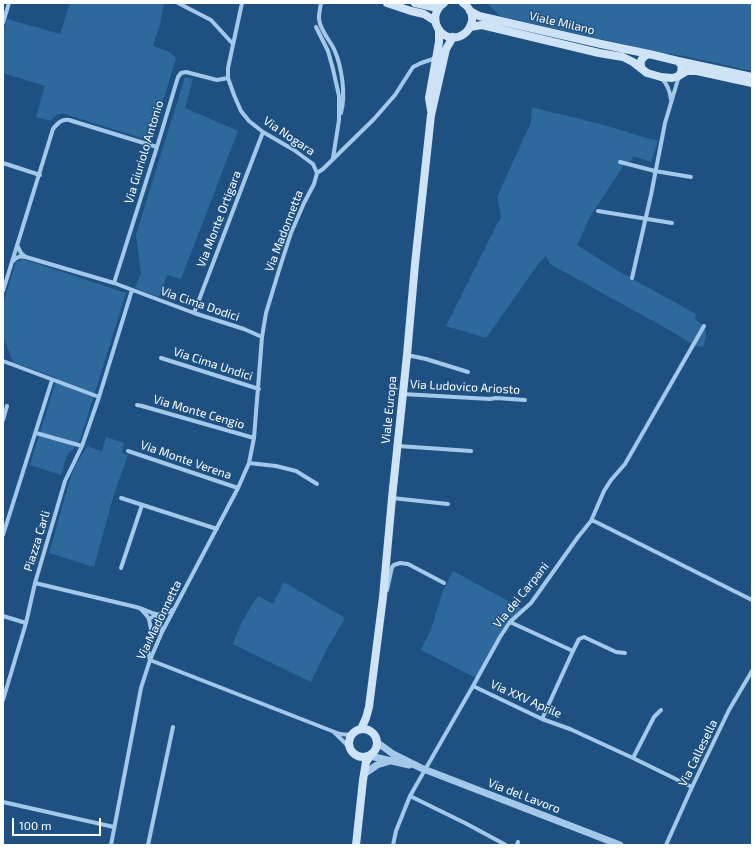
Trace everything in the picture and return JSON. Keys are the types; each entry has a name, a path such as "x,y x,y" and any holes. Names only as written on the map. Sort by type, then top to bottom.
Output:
{"main road":[{"path":"387,3 424,14 435,21 439,30 446,36 453,37 463,35 470,27 472,21 470,11"},
{"path":"415,3 433,7 443,4"},
{"name":"Viale Milano","path":"463,3 470,11 494,20 752,78"},
{"path":"435,21 437,12 443,4"},
{"name":"Viale Milano","path":"470,27 482,26 599,53 623,57 633,62 646,74 661,77 672,78 690,71 697,71 752,83"},
{"name":"Viale Europa","path":"431,115 429,98 439,42 439,30"},
{"name":"Viale Europa","path":"361,729 369,708 383,598 431,115 446,49 453,37"},
{"path":"642,69 640,61 649,54"},
{"path":"678,61 682,66 679,75"},
{"name":"Viale Europa","path":"369,708 374,733"},
{"path":"356,845 366,762 376,750 378,743 374,733 366,729 361,729 354,732 349,739 352,751 363,777"},
{"path":"352,751 362,758 370,756"}],"street":[{"path":"3,23 9,3"},
{"path":"178,3 211,20 233,44"},
{"name":"Via Nogara","path":"242,3 228,68 228,78 234,95 241,110 249,121 263,132 294,150 313,164 317,173"},
{"path":"321,3 319,18 322,29 334,50 341,70 344,95 333,158"},
{"path":"316,27 334,69 340,96 339,120"},
{"name":"Via Madonnetta","path":"111,845 141,688 150,660 162,632 217,529 249,463 254,438 262,337 266,313 291,233 314,184 317,173 374,119 395,95 413,67 436,58"},
{"name":"Via Giuriolo Antonio","path":"114,283 178,77 181,73 186,72 217,80 228,78"},
{"path":"632,278 665,123 679,75"},
{"path":"661,77 668,85 671,102"},
{"path":"3,291 53,129 57,124 62,120 69,120 157,147"},
{"name":"Via Monte Ortigara","path":"194,313 263,132"},
{"path":"620,162 655,171 691,177"},
{"path":"3,163 40,175"},
{"path":"598,211 672,223"},
{"path":"17,244 21,253 26,257"},
{"path":"11,263 20,256 26,257"},
{"name":"Via Cima Dodici","path":"26,257 114,283 262,337"},
{"name":"Piazza Carli","path":"3,700 26,623 35,583 66,481 82,446 99,397 132,290"},
{"name":"Via dei Carpani","path":"392,845 410,796 423,769 473,686 500,636 510,622 531,603 591,521 604,491 611,480 625,464 704,326"},
{"path":"407,355 426,359 468,372"},
{"name":"Via Cima Undici","path":"161,358 258,389"},
{"path":"3,361 99,397"},
{"path":"3,535 52,380"},
{"name":"Via Ludovico Ariosto","path":"403,394 525,400"},
{"path":"3,420 7,406"},
{"name":"Via Monte Cengio","path":"137,406 142,406 254,438"},
{"path":"36,433 82,446"},
{"path":"398,446 472,451"},
{"name":"Via Monte Verena","path":"128,450 238,488"},
{"path":"249,463 276,466 296,471 317,484"},
{"path":"121,498 217,529"},
{"path":"392,498 448,504"},
{"path":"121,568 142,505"},
{"path":"591,521 594,521 752,600"},
{"path":"383,598 386,594 394,564 408,564 444,583"},
{"path":"35,583 147,610 156,615 162,632"},
{"path":"140,608 147,616 151,629 148,650 150,660 340,734 351,735"},
{"path":"149,620 156,615 166,614 175,608"},
{"path":"3,616 26,623"},
{"path":"510,622 573,651"},
{"path":"542,719 579,640 584,638 616,652 625,653"},
{"name":"Via Callesella","path":"666,845 729,710 752,671"},
{"name":"Via XXV Aprile","path":"473,686 542,719 570,729 633,758 692,787"},
{"path":"633,758 654,717 661,710"},
{"path":"148,845 173,726"},
{"path":"332,731 352,751"},
{"name":"Via del Lavoro","path":"378,743 393,754 423,769 620,845"},
{"name":"Via del Lavoro","path":"370,756 423,769"},
{"path":"363,777 377,765 392,761"},
{"path":"410,796 506,845"},
{"path":"3,802 114,827"}],"shaded area":[{"path":"70,3 164,3 160,24 153,46 170,52 176,58 151,141 65,114 57,115 51,121 36,117 45,86 3,73 3,34 7,19 60,34"},
{"path":"487,3 752,3 752,71 684,56 658,52 500,16"},
{"path":"185,77 193,79 185,108 238,131 181,279 167,275 159,297 135,288 141,273 136,235"},
{"path":"532,107 658,141 651,162 633,156 632,160 625,163 590,217 577,245 620,272 696,314 695,319 705,328 706,331 706,338 703,347 690,342 550,264 546,256 539,263 486,338 446,326 499,222 501,216 497,197 531,122"},
{"path":"23,259 126,293 80,440 66,457 61,475 30,465 57,378 13,362 3,336 3,304 16,262"},
{"path":"106,437 124,443 122,453 128,455 114,494 94,567 49,553 75,466 88,445 94,449 102,451"},
{"path":"453,571 523,609 508,625 476,678 421,650 431,629 443,591"},
{"path":"284,582 345,618 327,649 311,682 233,644 244,619 258,596 273,604"}]}
